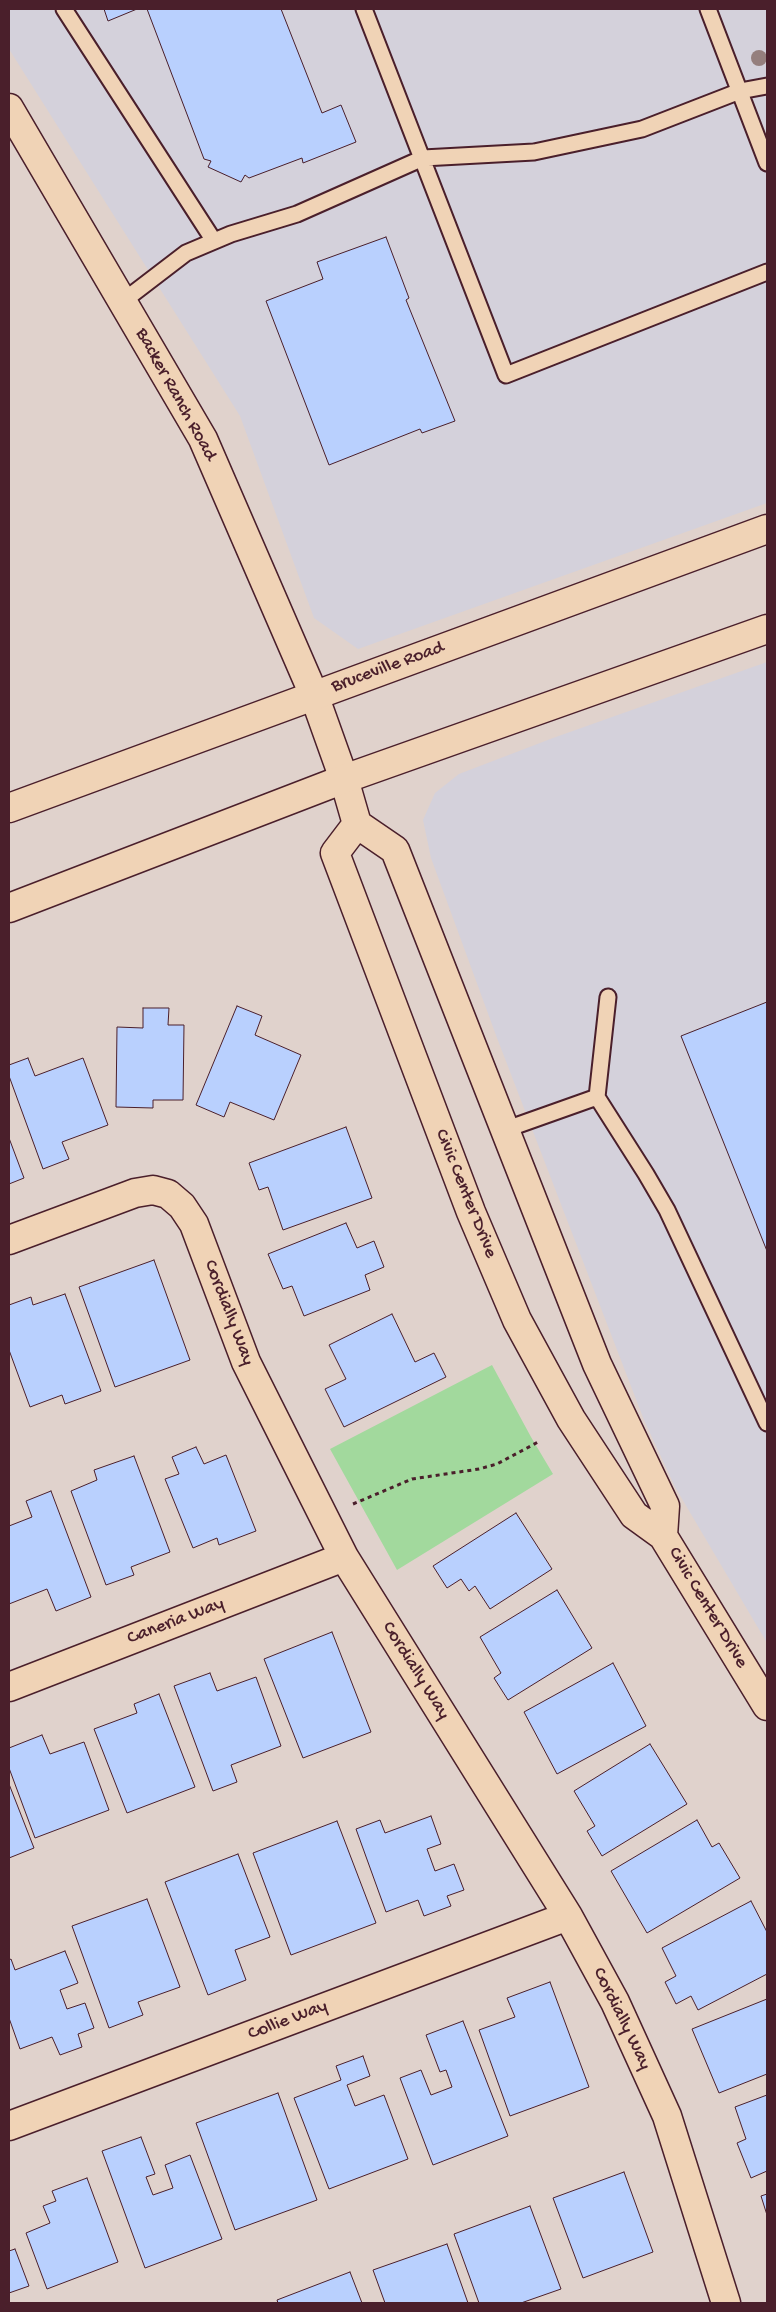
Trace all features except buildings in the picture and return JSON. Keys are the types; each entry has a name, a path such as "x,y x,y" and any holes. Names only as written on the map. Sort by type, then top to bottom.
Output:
{"street":[{"name":"Backer Ranch Road","path":"9,108 204,439 314,695"},
{"name":"Bruceville Road","path":"9,808 767,529"},
{"path":"9,908 344,780 767,629"},
{"path":"314,695 344,780 357,824"},
{"name":"Civic Center Drive","path":"663,1536 665,1506 597,1364 395,850 357,824 335,853 470,1212 517,1320 570,1419 634,1515 663,1536 767,1706"},
{"name":"Cordially Way","path":"9,1240 135,1193 153,1190 168,1194 182,1206 194,1224 246,1362 344,1557 568,1916 615,2002 666,2116 722,2302"},
{"name":"Caneria Way","path":"9,1686 344,1557"},
{"name":"Collie Way","path":"9,2126 568,1916"}],"lane":[{"path":"64,9 214,240"},
{"path":"364,9 506,374 767,272"},
{"path":"708,9 767,159"},
{"path":"122,302 186,253 214,240 297,214 423,158 543,150 642,129 740,91 767,86"},
{"path":"608,997 597,1097 667,1210 767,1423"},
{"path":"504,1130 597,1097"}],"path":[{"path":"353,1504 412,1479 479,1469 497,1464 540,1441"}],"shaded area":[{"path":"9,9 767,9 767,503 358,649 314,618 240,416 9,49"},
{"path":"767,662 767,1643 675,1487 644,1420 497,1038 431,858 423,820 435,793 459,774 553,738"}],"green space":[{"path":"492,1365 553,1474 397,1570 330,1449"}]}
